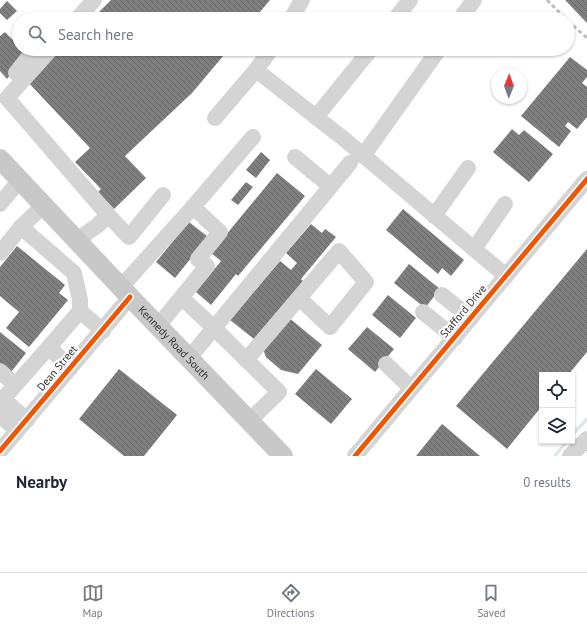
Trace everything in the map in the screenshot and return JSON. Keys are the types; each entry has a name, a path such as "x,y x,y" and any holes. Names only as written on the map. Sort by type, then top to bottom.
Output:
{"main road":[{"name":"Kennedy Road South","path":"0,159 283,456"}],"street":[{"path":"83,12 94,0"},
{"path":"295,12 302,0"},
{"path":"401,12 410,0"},
{"path":"465,12 474,0"},
{"path":"2,98 9,82 29,56"},
{"path":"2,98 44,56"},
{"path":"214,118 256,70 266,56"},
{"path":"316,118 365,56"},
{"path":"189,358 330,186 357,159 434,56"},
{"path":"256,70 316,118 357,159 434,216 506,276"},
{"path":"2,98 129,237 163,195"},
{"name":"Dean Street","path":"0,451 102,331 126,292 193,207 253,137"},
{"path":"295,157 330,186"},
{"path":"434,216 468,168"},
{"path":"0,204 20,180"},
{"name":"Stafford Drive","path":"355,456 587,180"},
{"path":"474,249 505,204"},
{"path":"0,253 21,227 44,205"},
{"path":"158,326 207,266 198,259 220,232 193,207"},
{"path":"77,240 98,225 108,215"},
{"path":"21,227 74,273 80,300 80,311 3,399 22,425"},
{"path":"246,360 299,298 339,252 366,282 330,327 299,298"},
{"path":"442,295 471,318"},
{"path":"182,298 279,392 249,421"},
{"path":"80,311 102,331"},
{"path":"423,312 454,338"},
{"path":"49,347 70,368"},
{"path":"386,364 411,388"},
{"path":"0,371 15,385"},
{"path":"0,415 22,425"},
{"path":"570,456 587,439"}],"building":[{"path":"111,0 270,0 260,12 99,12"},
{"path":"565,0 587,0 587,23"},
{"path":"7,1 17,11 12,12 12,16 7,20 0,13 0,9"},
{"path":"5,32 12,39 12,56 26,56 7,79 0,71 0,36"},
{"path":"54,56 223,56 192,93 125,156 146,178 114,209 98,192 101,189 75,162 90,148 27,81"},
{"path":"570,57 587,70 587,77 582,83 587,87 587,117 577,129 568,122 565,126 571,131 559,147 521,116"},
{"path":"512,129 519,135 524,130 553,154 529,182 493,152"},
{"path":"261,152 270,160 256,178 246,170"},
{"path":"277,173 305,196 238,276 236,274 211,305 196,292 221,261 211,253"},
{"path":"246,182 253,187 238,205 231,200"},
{"path":"403,209 464,260 451,276 442,268 438,274 386,230"},
{"path":"189,222 208,237 175,278 156,262"},
{"path":"311,224 322,233 325,229 336,237 301,279 303,281 254,339 230,320 280,261 291,270 297,263 286,253"},
{"path":"17,246 65,285 59,293 68,300 29,347 6,328 19,312 0,296 0,267"},
{"path":"587,249 587,352 570,372 539,372 539,410 507,449 456,406"},
{"path":"409,264 440,289 425,308 394,283"},
{"path":"388,295 416,318 400,338 372,315"},
{"path":"288,317 322,345 298,374 281,370 266,357 263,349"},
{"path":"367,327 394,349 375,372 348,349"},
{"path":"0,332 26,353 8,376 0,367"},
{"path":"119,369 177,415 144,456 124,456 79,419"},
{"path":"316,369 352,399 331,424 295,394"},
{"path":"442,424 480,456 416,456"}],"waterway":[{"path":"575,432 587,419"},
{"path":"555,456 565,444"}],"railway":[{"path":"547,0 559,12"},
{"path":"575,27 587,38"}],"cycle path":[{"path":"355,456 587,179"},
{"path":"0,451 130,297"}]}
